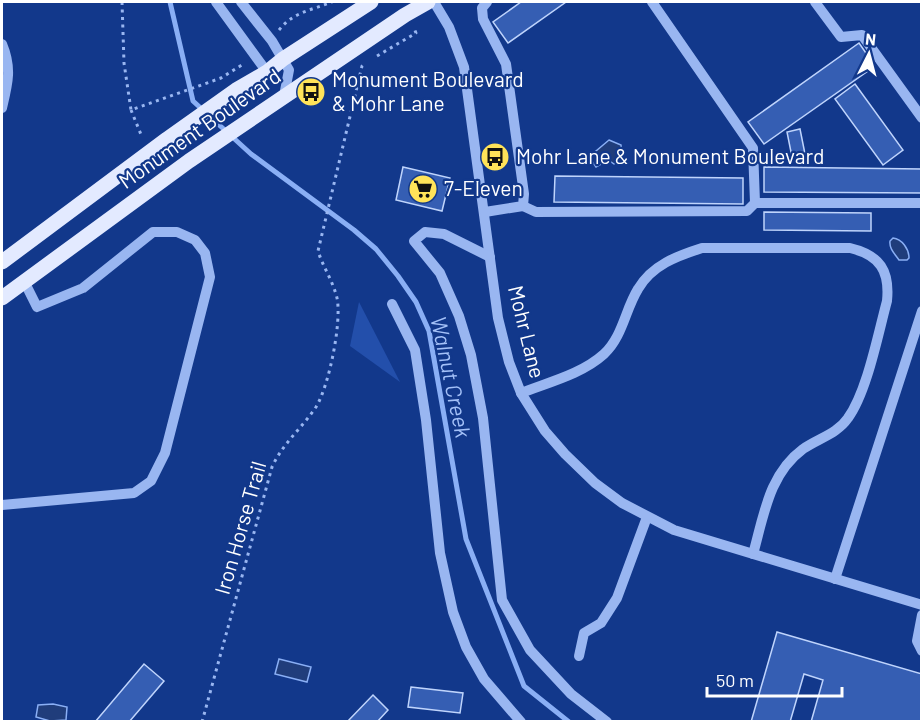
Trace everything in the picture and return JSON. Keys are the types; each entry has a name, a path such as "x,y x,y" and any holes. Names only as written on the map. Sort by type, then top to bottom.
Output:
{"main road":[{"name":"Monument Boulevard","path":"2,262 236,90 267,72 371,2"},
{"name":"Monument Boulevard","path":"2,298 189,161 405,15 428,2"}],"street":[{"path":"216,2 267,72"},
{"path":"242,2 272,41 289,70 284,96"},
{"name":"Mohr Lane","path":"434,2 449,27 464,67 498,318 509,362 521,393 545,431 595,483 622,503 674,530 921,604"},
{"path":"487,2 482,8 483,19 506,64 524,194 523,206"},
{"path":"652,2 753,148 755,203"},
{"path":"815,2 841,37 862,35 921,118"},
{"path":"2,44 8,59 8,85 2,108"},
{"path":"485,212 523,206 536,212 747,211 755,203 921,203"},
{"path":"2,505 134,492 150,481 165,453 210,277 205,253 195,240 177,232 153,232 83,288 37,307 24,281"},
{"path":"490,257 444,234 424,232 414,241 440,273 459,316 471,355 483,417 502,600 530,650 571,694 607,722"},
{"path":"521,393 587,367 605,353 618,336 637,289 652,272 667,261 685,253 702,248 850,248 865,252 876,259 885,272 889,284 887,301 858,403 847,420 836,431 790,459 779,473 770,492 753,554"},
{"path":"392,304 415,350 426,420 440,553 453,612 466,647 484,680 521,722"},
{"path":"835,579 921,311"},
{"path":"579,656 584,633 601,623 617,598 647,517"},
{"path":"921,615 917,641 921,651"}],"path":[{"path":"122,2 124,63 131,111 148,153"},
{"path":"374,57 416,33 405,15"},
{"name":"Iron Horse Trail","path":"202,722 272,467 282,448 316,406 326,381 339,316 334,288 318,251 362,66 368,61"},
{"path":"131,111 221,78"}],"shaded area":[{"path":"609,140 621,145 622,160 614,164 608,160 596,167 589,157"},
{"path":"893,238 902,242 906,248 909,255 907,260 899,260 893,251 890,241"},
{"path":"359,302 400,382 350,346"},
{"path":"279,659 311,667 307,682 275,674"},
{"path":"53,704 67,707 66,720 50,721 36,717 38,705"}],"building":[{"path":"521,2 566,2 508,43 493,22"},
{"path":"859,43 875,66 764,144 748,122"},
{"path":"855,84 903,150 883,165 835,99"},
{"path":"800,129 805,154 792,157 787,132"},
{"name":"7-Eleven","path":"403,167 450,178 442,211 396,200"},
{"path":"764,167 922,169 922,193 764,192"},
{"path":"555,176 743,178 743,204 554,202"},
{"path":"764,212 871,213 871,231 764,230"},
{"path":"777,632 922,674 922,722 811,722 823,680 804,674 790,722 751,722"},
{"path":"144,664 164,681 129,722 95,722"},
{"path":"411,687 463,693 460,713 408,707"},
{"path":"373,695 388,710 377,722 347,722"}],"waterway":[{"name":"Walnut Creek","path":"170,2 193,101 251,154 354,230 376,249 416,302 429,331 466,539 524,686 569,722"}],"place":[{"name":"Monument Boulevard & Mohr Lane","path":"311,92"},
{"name":"Mohr Lane & Monument Boulevard","path":"495,157"},
{"name":"7-Eleven","path":"423,189"}]}
